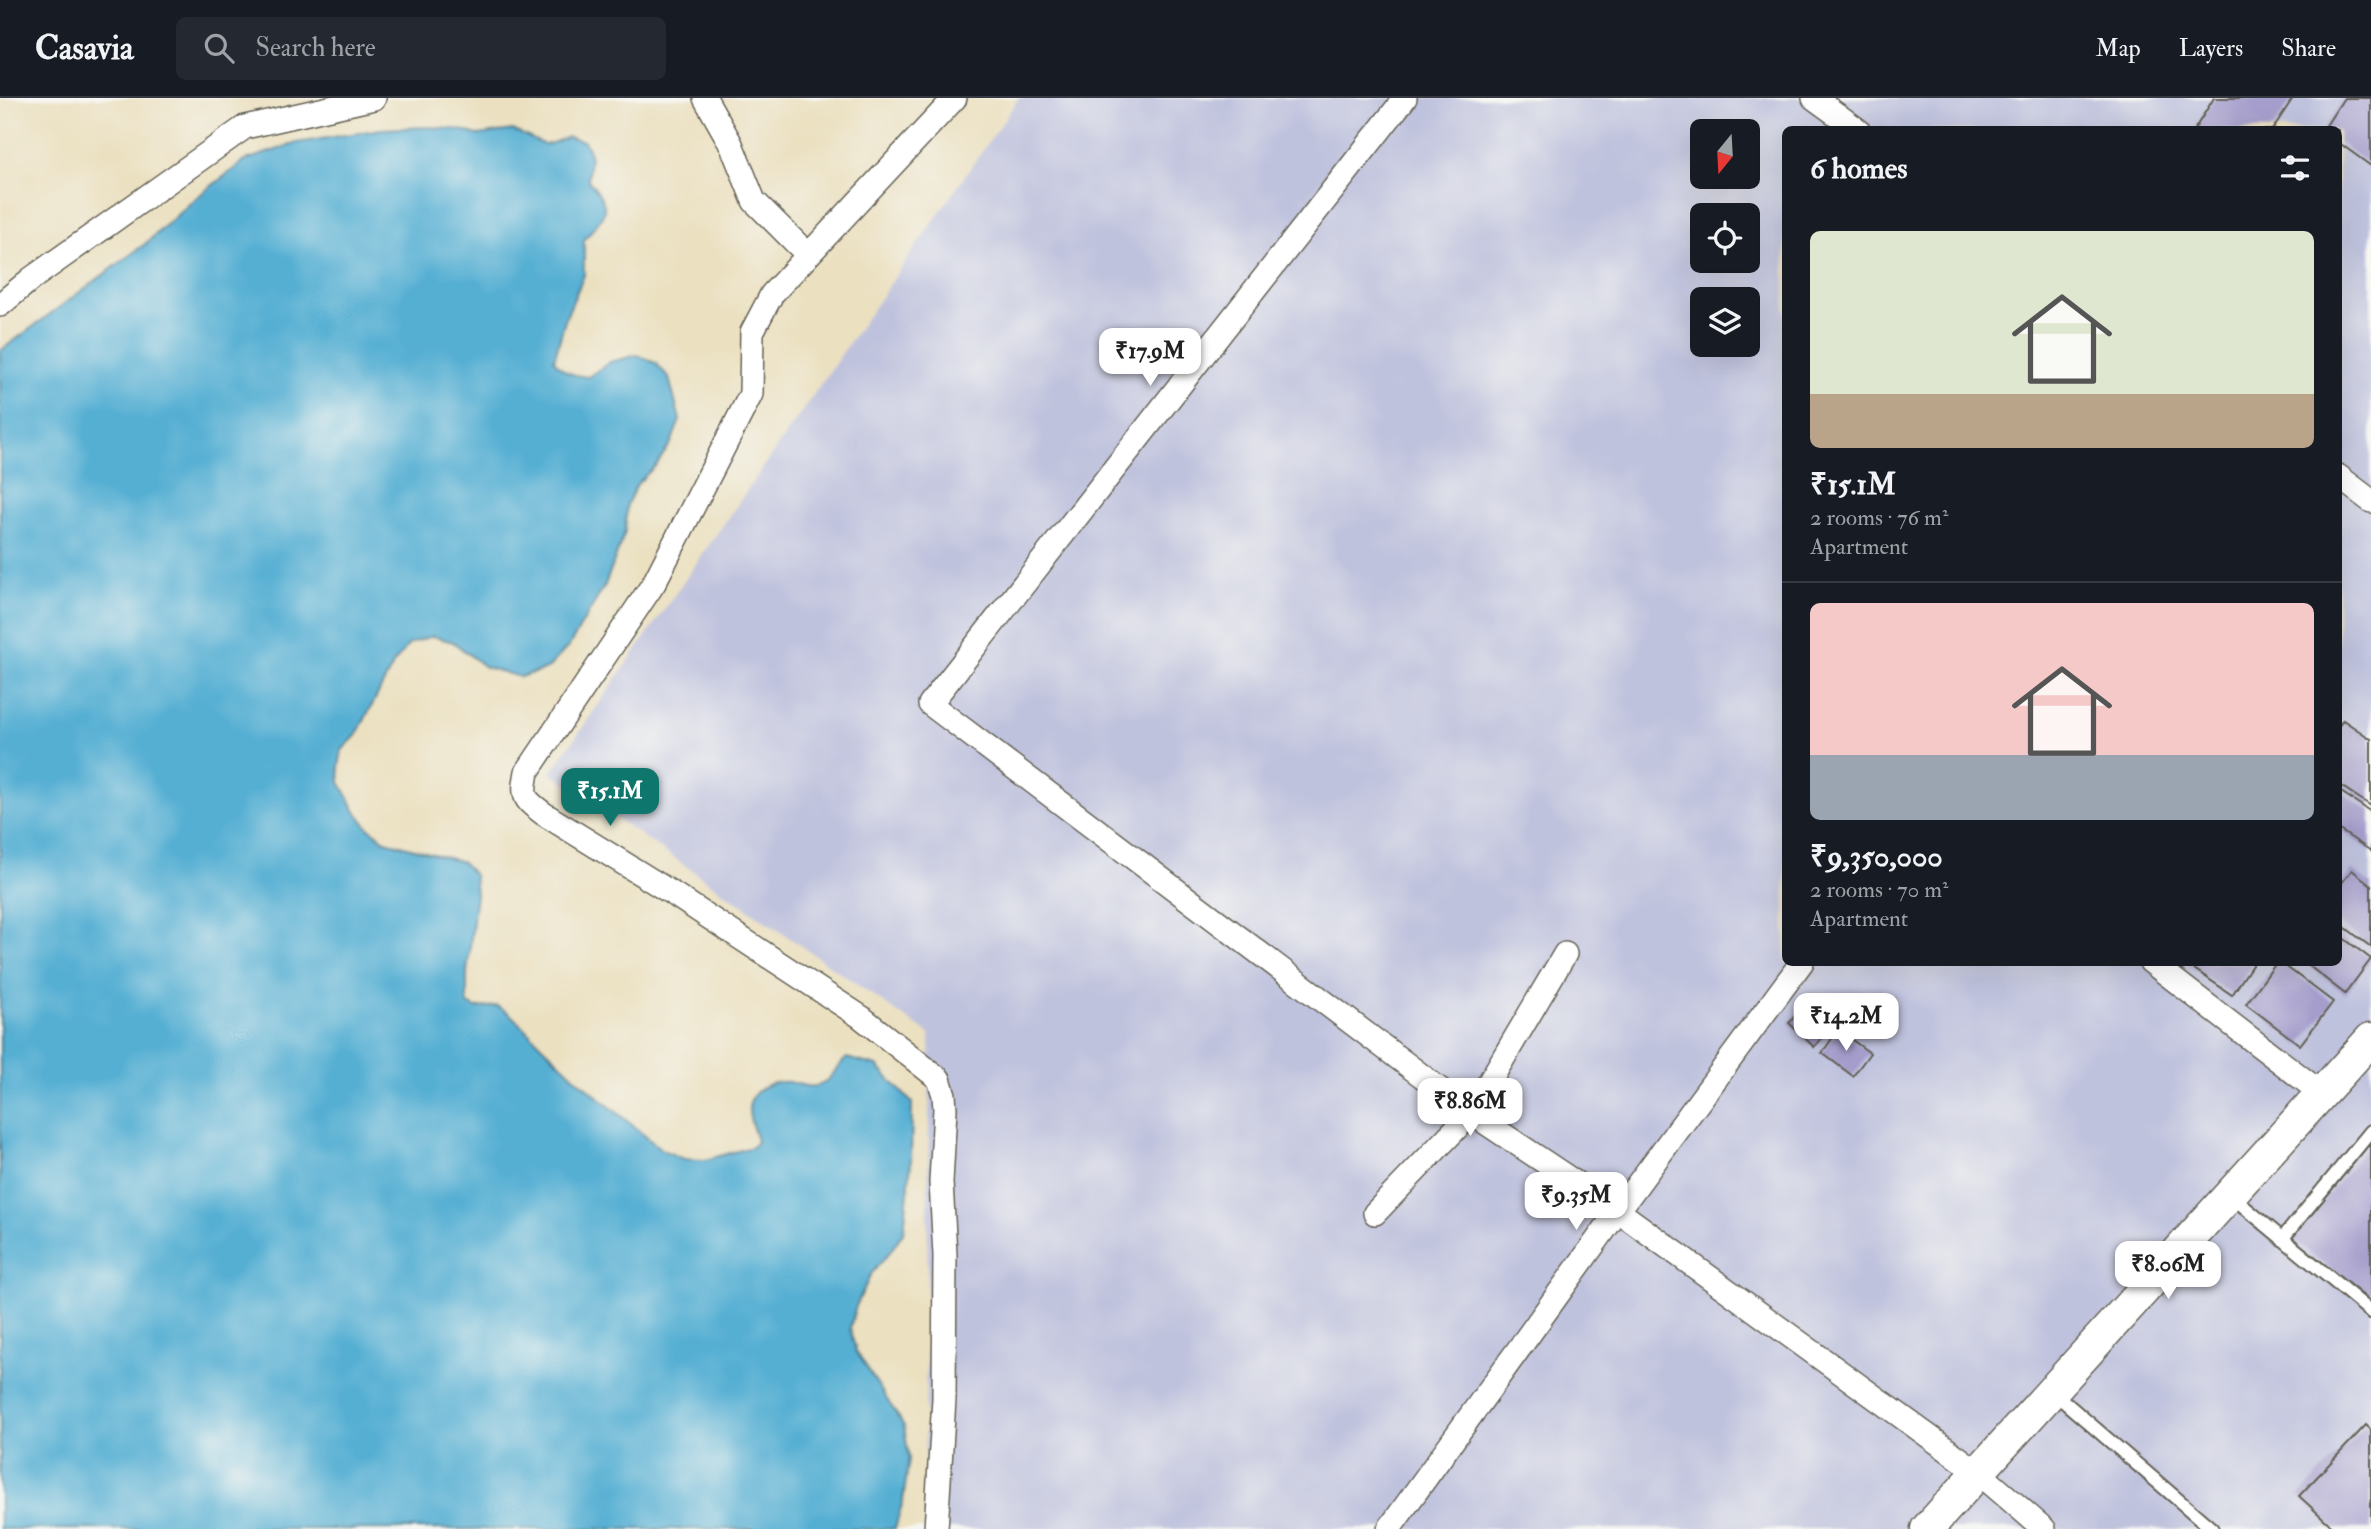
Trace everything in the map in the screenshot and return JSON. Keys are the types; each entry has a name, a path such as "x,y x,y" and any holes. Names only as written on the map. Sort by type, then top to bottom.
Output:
{"street":[{"path":"0,305 31,279 245,127 374,98"},
{"path":"705,98 731,144 754,201 808,255"},
{"path":"936,1529 944,1399 946,1255 941,1182 945,1109 939,1079 861,1017 665,888 544,814 526,801 523,792 527,772 654,583 751,394 751,332 772,294 955,98"},
{"path":"1405,98 930,704 1471,1113 1618,1211 1978,1472 2044,1529"},
{"path":"1814,98 1852,126"},
{"path":"2342,479 2371,500"},
{"path":"1375,1213 1471,1113 1565,954"},
{"path":"1390,1529 1798,966"},
{"path":"2156,966 2321,1093"},
{"path":"1927,1529 2371,1039"}],"lane":[{"path":"2282,1239 2371,1131"},
{"path":"2229,1195 2371,1312"},
{"path":"2052,1391 2212,1529"}],"shaded area":[{"path":"1019,98 2371,98 2371,1529 924,1529 930,1035 551,773"}],"water":[{"path":"430,127 461,130 478,135 513,130 543,144 568,137 584,141 590,153 588,180 601,198 604,211 584,240 584,275 566,317 554,360 569,373 588,377 610,362 637,355 656,363 669,378 680,420 671,443 657,464 637,484 627,504 625,532 605,585 569,646 547,669 520,677 485,667 453,642 432,636 409,644 394,663 356,736 342,750 340,782 368,827 386,841 462,862 474,875 476,894 467,973 467,1003 476,1008 497,1006 509,1013 579,1081 662,1150 684,1159 705,1160 752,1147 757,1142 749,1110 757,1092 768,1085 782,1082 821,1085 847,1058 877,1066 912,1103 911,1163 904,1231 871,1274 856,1306 850,1328 856,1351 904,1426 909,1459 903,1501 895,1529 0,1529 0,351 145,244 197,197 246,160 297,143 381,129"}],"building":[{"path":"2214,98 2293,98 2275,126 2196,126"},
{"path":"2344,98 2371,98 2371,166 2342,145 2342,126 2326,126"},
{"path":"2342,721 2371,739 2371,806 2342,787"},
{"path":"2342,793 2371,812 2371,851 2342,832"},
{"path":"2352,870 2371,885 2371,947 2342,925 2342,883"},
{"path":"2342,937 2371,959 2345,994 2309,966 2342,966"},
{"path":"2190,966 2251,966 2232,995"},
{"path":"2274,966 2285,966 2333,1002 2300,1045 2246,1004"},
{"path":"1806,1004 1832,1027 1814,1047 1789,1023"},
{"path":"1838,1030 1870,1053 1853,1076 1822,1053"},
{"path":"2371,1142 2371,1302 2292,1238"},
{"path":"2366,1425 2371,1430 2371,1529 2335,1529 2299,1496"}]}
